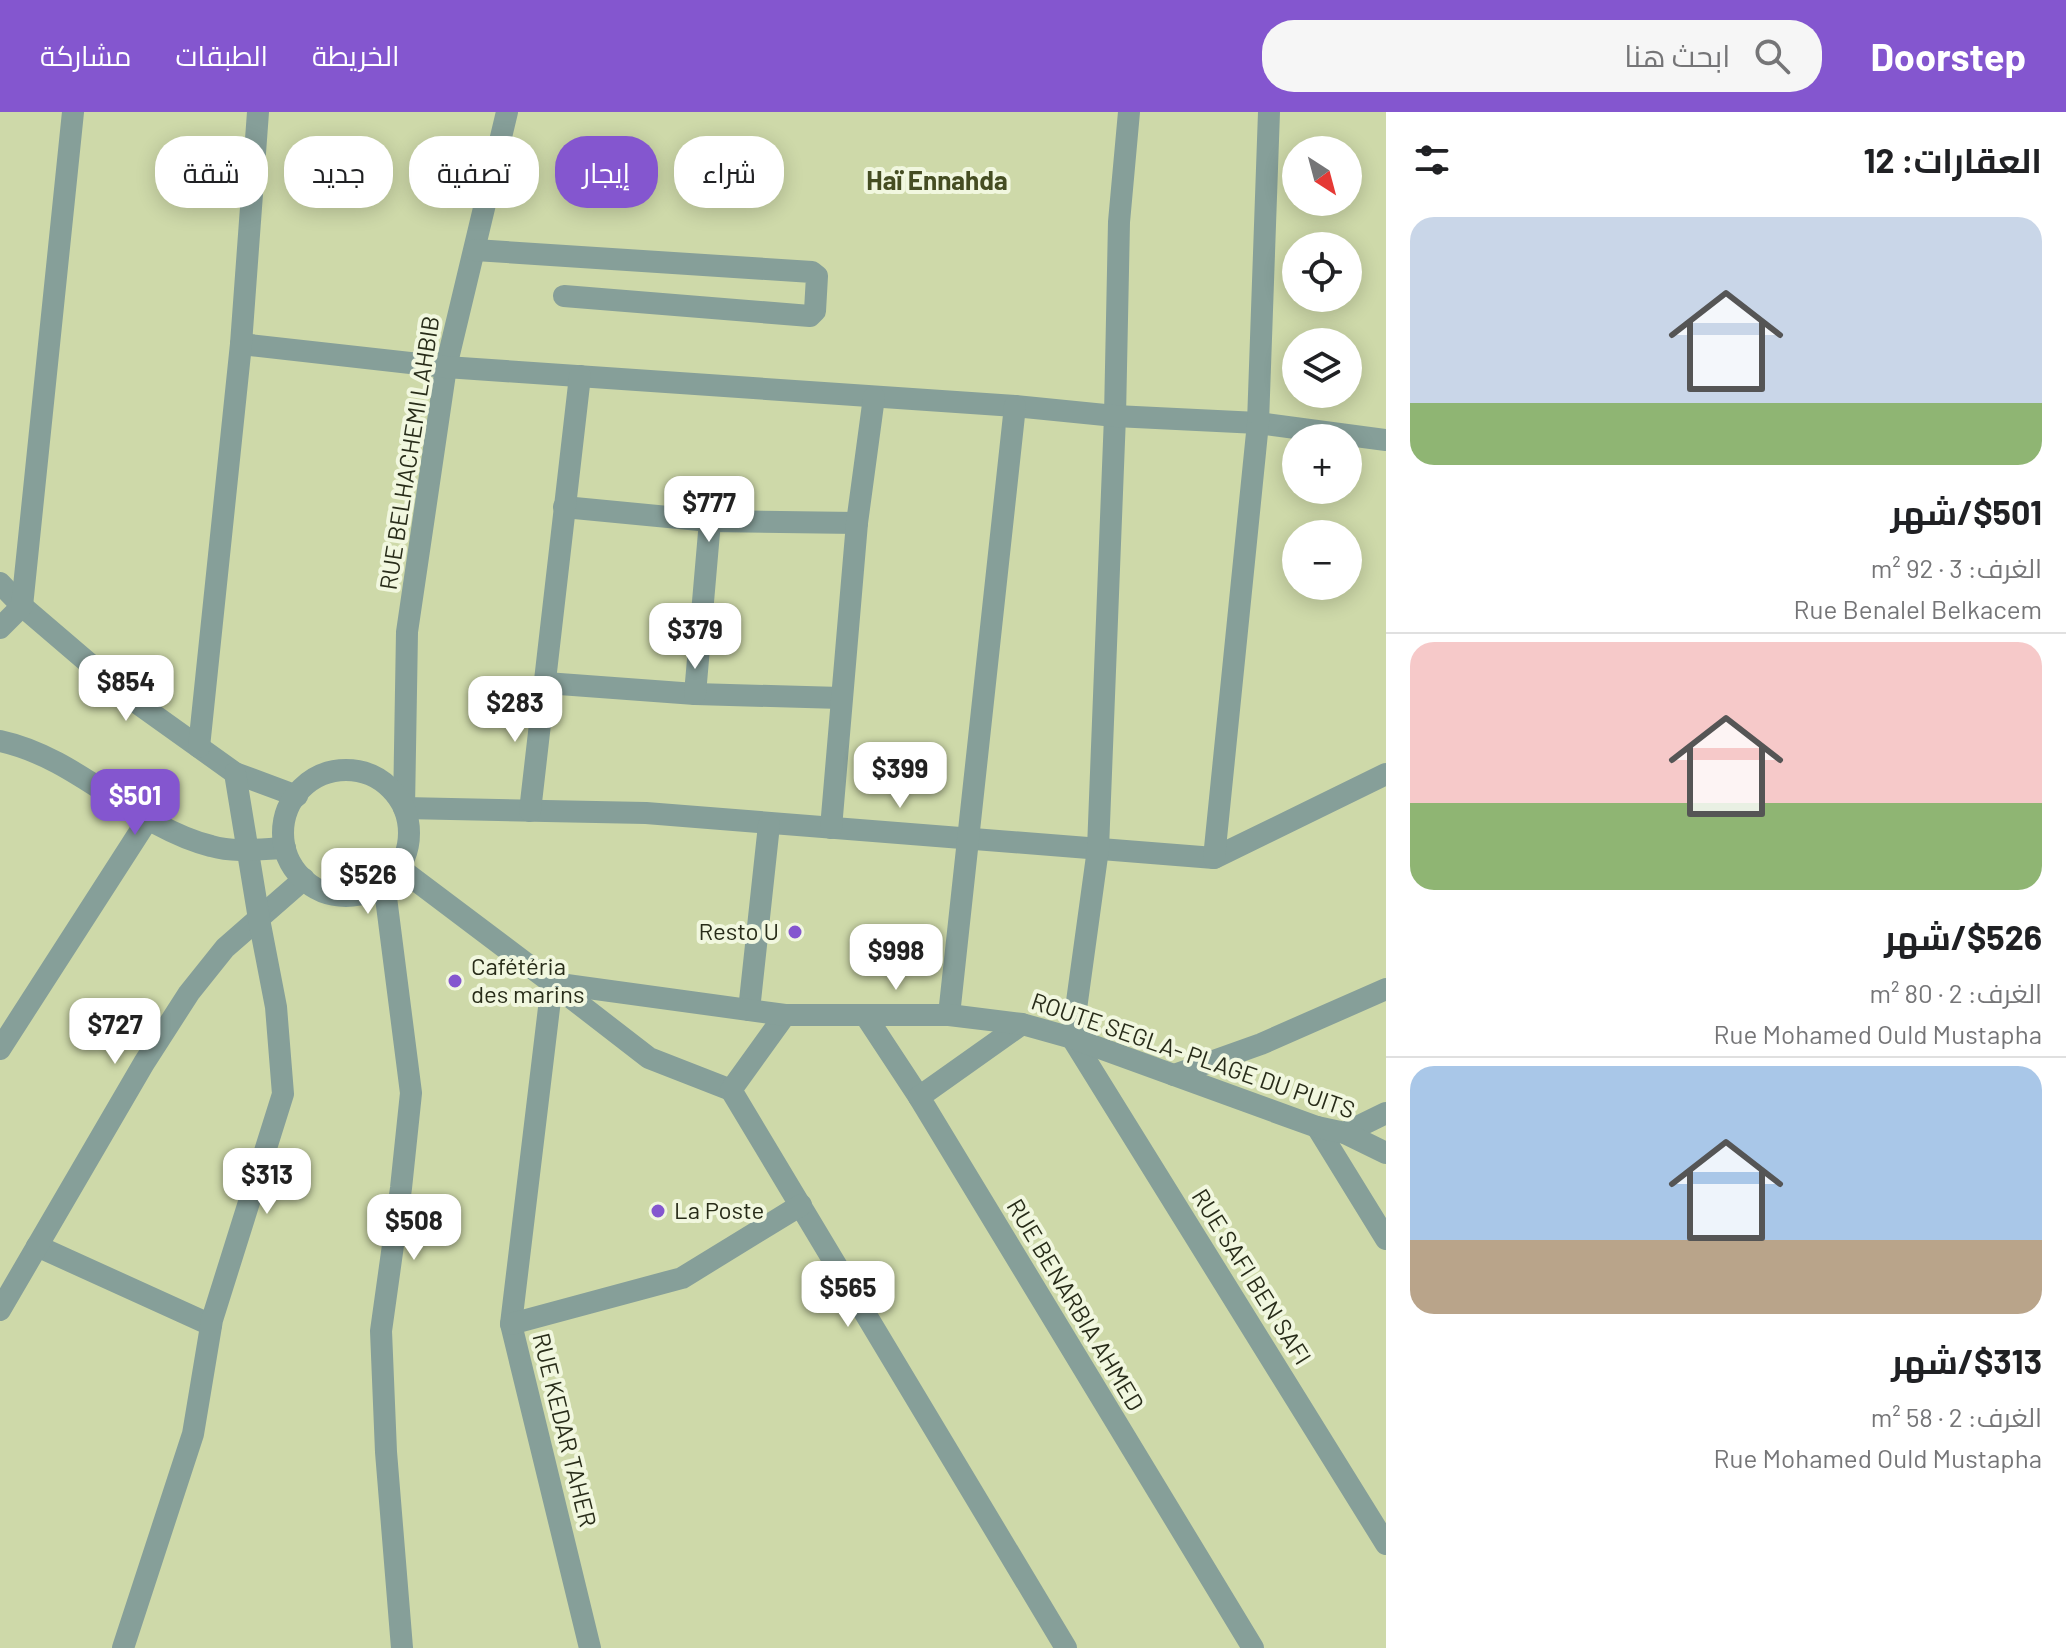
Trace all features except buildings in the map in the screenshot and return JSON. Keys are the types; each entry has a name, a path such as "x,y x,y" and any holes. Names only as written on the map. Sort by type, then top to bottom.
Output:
{"street":[{"path":"0,628 22,606 73,112"},
{"path":"199,747 241,344 258,112"},
{"name":"RUE BELHACHEMI LAHBIB","path":"404,808 407,632 446,367 507,112"},
{"path":"1072,1038 1098,849 1115,416 1119,222 1129,112"},
{"path":"1214,858 1258,423 1269,112"},
{"path":"475,250 812,272 817,276 815,311 810,316 564,296"},
{"path":"241,344 446,367 1015,406 1115,416 1258,423 1386,440"},
{"path":"530,811 580,376"},
{"path":"831,828 857,523 874,397"},
{"path":"949,1015 1015,406"},
{"path":"564,507 710,521 857,523"},
{"path":"695,694 710,521"},
{"path":"0,583 22,606 126,695 235,773 297,796"},
{"path":"546,683 695,694 841,698"},
{"path":"0,741 52,759 148,819 197,842 249,850 285,848"},
{"path":"353,771 374,776 392,789 404,808 408,822 408,844 391,875 369,892 347,897 327,894 293,868 283,836 290,804 310,782 330,772 353,771"},
{"path":"123,1648 193,1434 211,1325 283,1094 276,1007 235,773"},
{"path":"404,808 646,813 1214,858 1386,774"},
{"path":"0,1049 148,819"},
{"path":"749,1010 769,825"},
{"path":"391,875 411,1093 381,1331 386,1452 402,1648"},
{"name":"ROUTE SEGLA- PLAGE DU PUITS","path":"391,875 552,983 785,1015 949,1015 1022,1024 1072,1038 1317,1127 1345,1133 1386,1153"},
{"path":"0,1310 144,1063 189,993 225,948 304,879"},
{"path":"552,983 649,1058 731,1090 1066,1648"},
{"name":"RUE KEDAR TAHER","path":"552,983 511,1324 590,1648"},
{"path":"1174,1075 1261,1044 1386,989"},
{"path":"731,1090 785,1015"},
{"name":"RUE BENARBIA AHMED","path":"865,1015 919,1097 1253,1648"},
{"path":"919,1097 1022,1024"},
{"name":"RUE SAFI BEN SAFI","path":"1072,1038 1386,1544"},
{"path":"1345,1133 1386,1113"},
{"path":"1317,1127 1386,1239"},
{"path":"511,1324 682,1278 801,1205"},
{"path":"37,1246 211,1325"}],"place":[{"name":"Resto U","path":"795,932"},
{"name":"Cafétéria des marins","path":"455,981"},
{"name":"La Poste","path":"658,1211"}],"district":[{"name":"Haï Ennahda","path":"937,181"}]}
